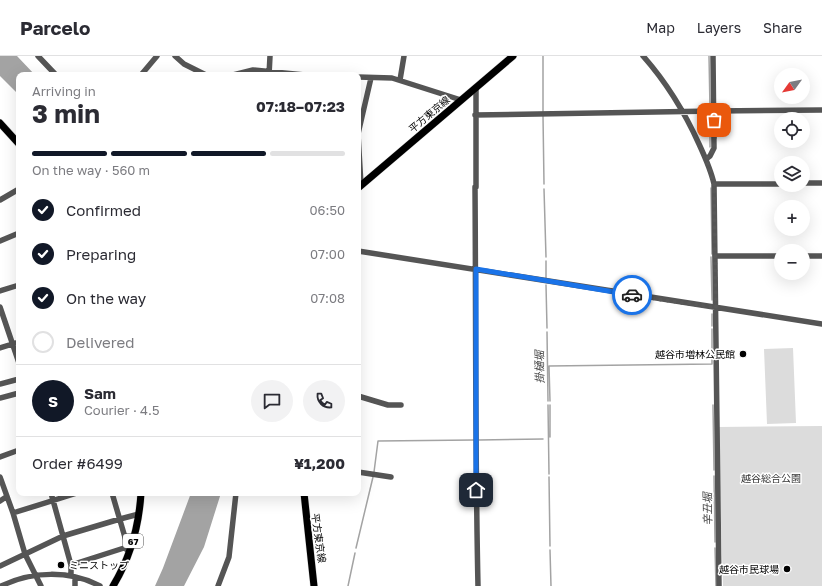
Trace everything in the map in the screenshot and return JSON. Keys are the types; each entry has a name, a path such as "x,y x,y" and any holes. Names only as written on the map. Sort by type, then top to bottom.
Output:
{"main road":[{"name":"平方東京線","path":"361,185 513,56"},
{"path":"0,124 16,141"},
{"name":"67","path":"113,586 130,551 142,496"},
{"name":"平方東京線","path":"304,496 314,586"}],"street":[{"path":"38,56 53,72"},
{"path":"144,72 157,56"},
{"path":"175,56 184,64 200,72"},
{"path":"269,72 270,56"},
{"path":"400,80 404,56"},
{"path":"643,56 670,89 683,112 706,159 714,184 719,586"},
{"path":"706,159 710,156 714,148 713,56"},
{"path":"245,72 253,70 264,72"},
{"path":"361,77 392,78 461,100"},
{"path":"361,121 371,78"},
{"path":"476,88 476,549 478,586"},
{"path":"476,115 822,110"},
{"path":"810,183 822,183"},
{"path":"714,184 774,184"},
{"path":"0,200 16,191"},
{"path":"0,241 16,234"},
{"path":"361,251 822,324"},
{"path":"715,256 774,256"},
{"path":"810,256 822,256"},
{"path":"0,291 16,286"},
{"path":"0,307 16,356"},
{"path":"0,348 16,343"},
{"path":"0,384 16,380"},
{"path":"0,398 16,394"},
{"path":"361,397 388,405 401,405"},
{"path":"0,457 16,451"},
{"path":"361,472 391,477"},
{"path":"0,477 6,497 14,513 24,554 41,586"},
{"path":"51,496 71,565 75,586"},
{"path":"14,513 66,496"},
{"path":"113,496 130,551"},
{"path":"218,586 229,557 236,496"},
{"path":"0,500 6,497"},
{"path":"0,566 63,536 139,514"},
{"path":"71,565 124,548 130,551"},
{"path":"1,586 34,575 73,576 100,586"}],"green space":[{"path":"793,348 796,423 767,424 764,349"},
{"name":"越谷総合公園","path":"822,426 822,586 723,586 718,427"}],"shaded area":[{"path":"0,56 17,56 32,72 16,72 16,92 0,76"},
{"path":"190,496 220,496 204,547 184,586 155,586"}],"waterway":[{"name":"掛樋堀","path":"543,56 543,112"},
{"name":"辛丑堀","path":"709,56 710,109"},
{"name":"辛丑堀","path":"710,113 710,147"},
{"name":"掛樋堀","path":"543,116 544,184"},
{"name":"辛丑堀","path":"711,188 712,254"},
{"name":"掛樋堀","path":"544,189 546,257"},
{"name":"辛丑堀","path":"711,257 712,300"},
{"name":"掛樋堀","path":"546,261 546,278"},
{"name":"掛樋堀","path":"546,285 547,328"},
{"name":"辛丑堀","path":"712,314 712,326"},
{"path":"550,401 549,366 712,364 712,329"},
{"name":"掛樋堀","path":"547,332 548,401"},
{"name":"掛樋堀","path":"548,405 549,474"},
{"name":"掛樋堀","path":"550,405 550,437"},
{"name":"辛丑堀","path":"713,405 714,470"},
{"path":"479,440 543,439"},
{"path":"374,472 378,441 474,440"},
{"name":"辛丑堀","path":"714,476 715,542"},
{"path":"356,548 373,477"},
{"name":"掛樋堀","path":"549,477 550,546"},
{"name":"辛丑堀","path":"715,548 716,586"},
{"name":"掛樋堀","path":"550,550 551,586"},
{"path":"348,586 355,553"}],"way so far":[{"path":"632,295 716,308 714,184 706,159 713,152 714,148 714,120"}],"place":[{"name":"越谷市増林公民館","path":"743,354"},
{"name":"ミニストップ","path":"61,565"},
{"name":"越谷市民球場","path":"787,569"}],"route":[{"path":"476,490 476,269 632,295"}]}
